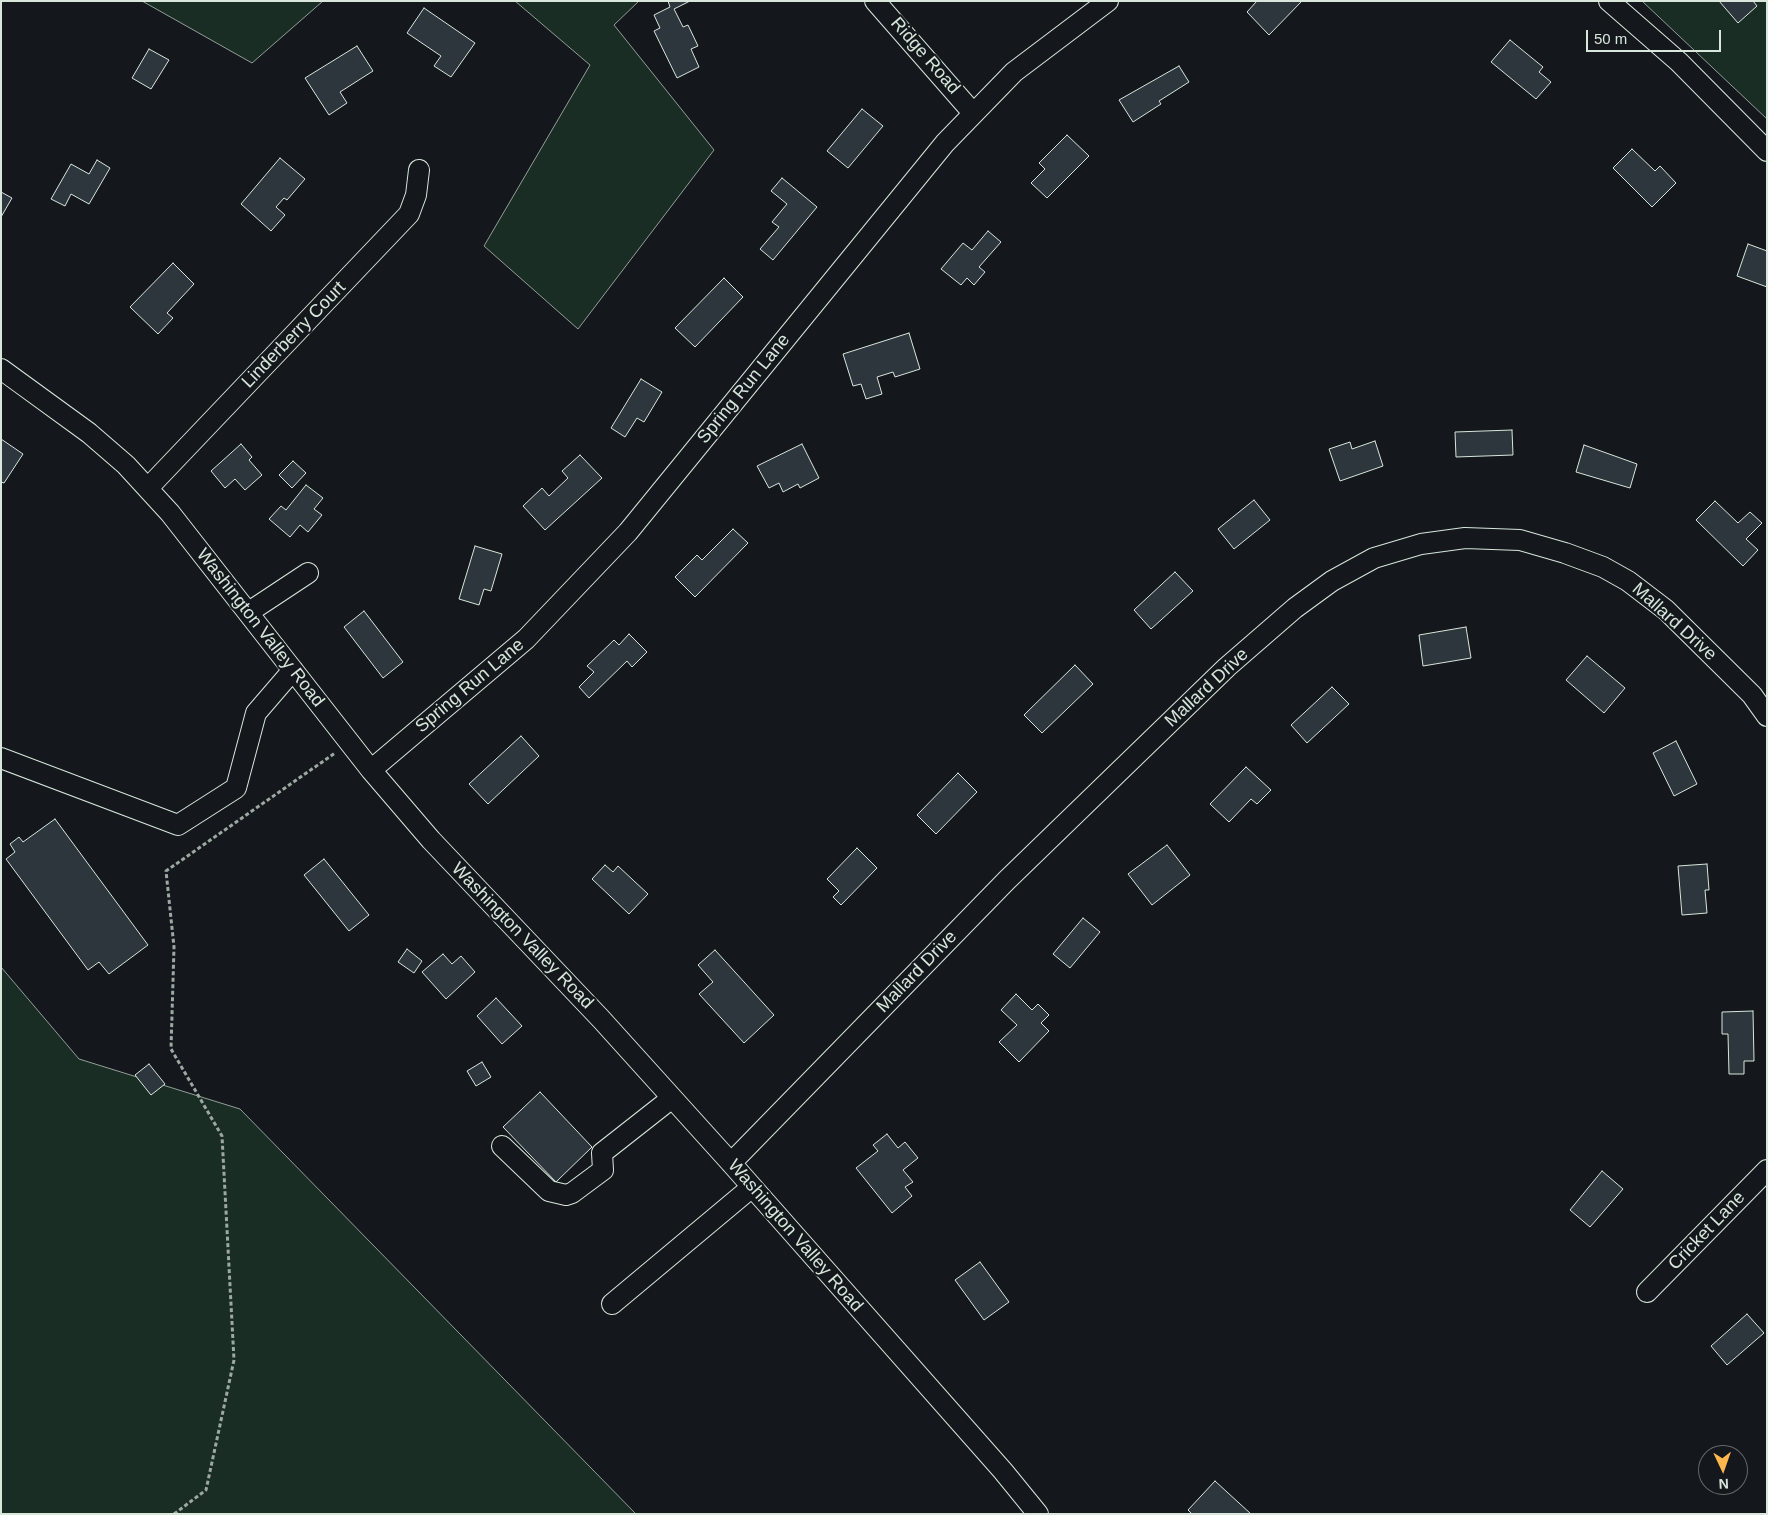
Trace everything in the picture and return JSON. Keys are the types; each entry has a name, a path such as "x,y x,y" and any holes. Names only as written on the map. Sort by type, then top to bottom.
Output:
{"street":[{"name":"Ridge Road","path":"875,1 973,113"},
{"name":"Spring Run Lane","path":"371,770 526,639 628,532 945,143 1014,72 1108,1"},
{"path":"1609,1 1679,62 1767,151"},
{"name":"Linderberry Court","path":"148,488 409,214 416,195 419,170"},
{"name":"Washington Valley Road","path":"1,369 89,433 126,465 148,488 176,520 249,612 371,770 431,840 601,1019 731,1163 1003,1471 1038,1514"},
{"name":"Mallard Drive","path":"731,1163 1007,880 1228,667 1295,608 1332,581 1374,558 1421,544 1465,538 1520,540 1565,552 1602,567 1628,581 1666,610 1752,695 1767,716"},
{"path":"249,612 308,573"},
{"path":"1,758 178,825 236,788 256,713 293,670"},
{"path":"502,1146 549,1191 566,1195 572,1193 603,1170 602,1154 672,1098"},
{"name":"Cricket Lane","path":"1647,1292 1767,1170"},
{"path":"612,1304 752,1187"}],"path":[{"path":"174,1514 206,1490 234,1360 222,1136 171,1049 174,947 166,871 350,743"}],"green space":[{"path":"142,1 323,1 252,63"},
{"path":"515,1 639,1 614,25 714,150 578,329 484,246 590,65"},
{"path":"1642,1 1767,1 1767,119"},
{"path":"1,967 79,1059 240,1109 636,1514 1,1514"}],"building":[{"path":"668,1 690,1 674,9 683,27 688,25 698,46 691,49 699,67 677,78 654,31 660,28 654,15 670,7"},
{"path":"1257,1 1302,1 1269,35 1247,12"},
{"path":"1719,1 1753,1 1757,6 1738,23"},
{"path":"424,8 475,43 451,77 434,66 441,56 407,33"},
{"path":"1510,40 1543,67 1539,72 1551,82 1536,99 1491,62"},
{"path":"357,46 373,71 340,92 347,103 329,115 305,78"},
{"path":"149,49 169,60 151,89 132,78"},
{"path":"1179,66 1189,82 1159,101 1161,104 1133,122 1119,100"},
{"path":"862,109 883,126 848,168 827,151"},
{"path":"1067,135 1089,156 1047,198 1031,183 1045,169 1039,163"},
{"path":"1632,149 1655,171 1660,166 1676,183 1652,207 1613,168"},
{"path":"280,158 305,179 287,200 284,198 276,207 285,215 271,231 241,204"},
{"path":"97,160 110,168 89,204 71,194 65,206 51,199 71,164 89,174"},
{"path":"782,178 817,207 773,260 760,249 779,227 772,222 787,204 771,191"},
{"path":"1,192 12,198 1,217"},
{"path":"988,231 1001,242 979,267 985,272 974,285 967,278 961,285 941,269 963,243 972,250"},
{"path":"1748,244 1767,251 1767,287 1737,276"},
{"path":"173,263 194,284 167,313 173,318 158,334 130,307"},
{"path":"724,278 743,297 695,347 675,328"},
{"path":"909,333 920,369 895,377 893,372 877,377 882,394 866,399 861,384 853,386 843,354"},
{"path":"641,379 662,392 644,422 637,418 625,437 611,428"},
{"path":"1512,430 1513,455 1456,457 1455,432"},
{"path":"1,439 23,454 4,483 1,482"},
{"path":"1375,441 1383,466 1340,481 1329,449 1350,442 1352,449"},
{"path":"241,444 252,457 249,460 262,475 245,490 235,479 225,488 211,471"},
{"path":"802,444 819,478 800,488 798,484 783,492 779,483 769,488 757,466"},
{"path":"1584,445 1637,464 1630,488 1576,472"},
{"path":"580,455 602,478 545,530 523,506 542,488 549,496 568,478 562,471"},
{"path":"293,461 306,473 292,488 279,475"},
{"path":"306,485 323,498 314,509 322,515 308,532 300,525 290,537 269,519 281,506 286,510"},
{"path":"1254,500 1270,520 1234,549 1218,529"},
{"path":"1715,501 1738,523 1750,512 1762,523 1746,539 1758,550 1743,566 1696,520"},
{"path":"733,529 748,543 695,597 675,577 697,555 702,560"},
{"path":"475,546 502,554 491,591 484,589 479,605 459,599"},
{"path":"1175,572 1193,591 1151,629 1134,610"},
{"path":"364,611 403,662 383,678 344,627"},
{"path":"1466,627 1471,658 1423,666 1419,635"},
{"path":"629,634 647,652 632,667 627,661 589,698 579,687 594,672 587,666 614,640 619,645"},
{"path":"1587,656 1625,688 1604,713 1566,680"},
{"path":"1075,665 1093,684 1042,733 1024,715"},
{"path":"1332,687 1349,704 1307,743 1291,725"},
{"path":"521,736 539,756 488,804 469,784"},
{"path":"1676,741 1697,784 1674,796 1653,753"},
{"path":"1246,767 1271,790 1257,804 1251,799 1229,822 1210,804"},
{"path":"958,773 977,792 936,834 917,815"},
{"path":"55,819 148,945 109,974 99,962 88,970 6,859 15,852 10,844 19,837 23,842"},
{"path":"1167,845 1190,875 1152,905 1128,874"},
{"path":"857,848 877,868 841,905 833,897 839,891 827,879"},
{"path":"324,859 369,915 349,931 304,875"},
{"path":"1707,864 1709,890 1705,890 1707,913 1682,915 1678,866"},
{"path":"605,865 613,872 618,866 648,894 629,914 592,879"},
{"path":"1083,918 1100,932 1070,968 1053,954"},
{"path":"407,949 422,961 414,973 398,962"},
{"path":"715,950 774,1015 744,1043 699,994 713,982 698,965"},
{"path":"443,954 452,964 461,956 475,972 446,999 422,972"},
{"path":"1016,994 1032,1010 1038,1004 1049,1015 1041,1023 1049,1031 1019,1062 999,1042 1017,1025 1001,1010"},
{"path":"496,998 522,1026 502,1044 477,1016"},
{"path":"1753,1011 1754,1061 1744,1061 1744,1074 1729,1074 1728,1034 1722,1034 1722,1012"},
{"path":"482,1062 491,1077 476,1086 467,1071"},
{"path":"149,1064 165,1084 151,1095 135,1075"},
{"path":"540,1092 592,1147 556,1182 503,1127"},
{"path":"887,1134 898,1148 905,1142 918,1158 903,1170 913,1182 905,1187 912,1196 892,1213 856,1168 878,1151 873,1145"},
{"path":"1602,1171 1623,1189 1590,1227 1570,1210"},
{"path":"980,1262 1009,1302 984,1320 955,1280"},
{"path":"1747,1314 1764,1333 1727,1365 1711,1346"},
{"path":"1215,1481 1251,1514 1192,1514 1188,1510"}]}
